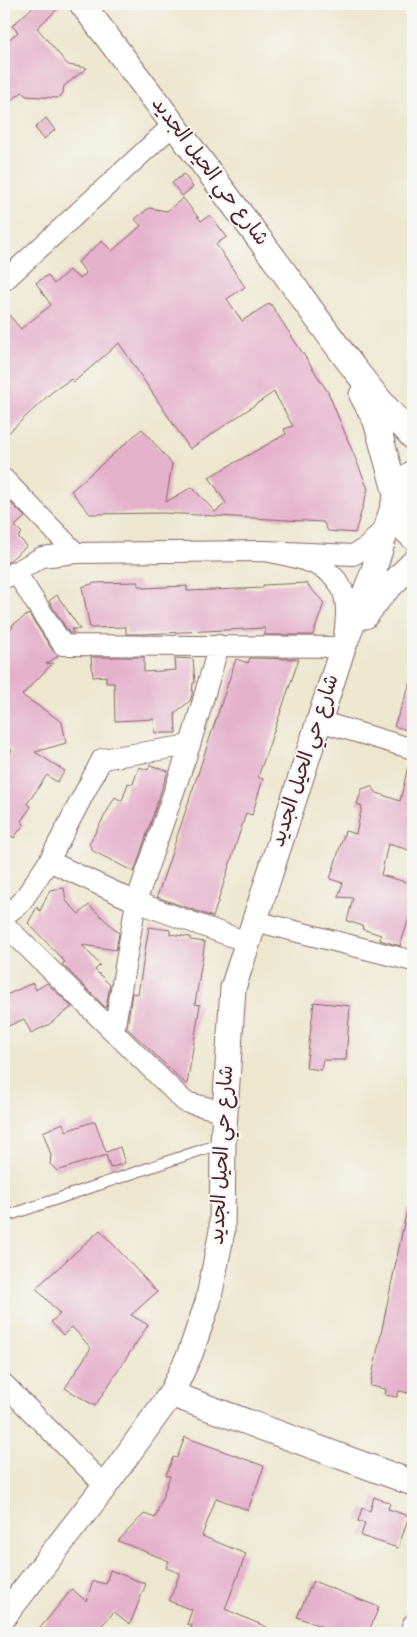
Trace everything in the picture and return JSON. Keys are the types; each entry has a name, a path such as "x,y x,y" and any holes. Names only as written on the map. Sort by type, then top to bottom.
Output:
{"street":[{"name":"شارع حي الحيل الجديد","path":"82,4 174,124 335,342"},
{"path":"4,281 174,124"},
{"path":"335,342 390,414 413,438"},
{"path":"335,342 376,421 395,497 398,522 413,538"},
{"path":"343,646 364,600 395,497 401,484 413,472"},
{"path":"4,479 76,553"},
{"path":"343,646 63,645 10,575 42,557 76,553 265,551 353,555 367,547 388,525"},
{"path":"265,551 309,560 335,579 346,600 343,646"},
{"path":"343,646 384,593 413,563"},
{"path":"114,1032 136,902 190,745 219,645"},
{"name":"شارع حي الحيل الجديد","path":"4,1616 106,1486 171,1394 190,1354 208,1302 222,1231 222,1143 226,1112 233,988 343,646"},
{"path":"319,721 413,749"},
{"path":"4,916 21,903 49,861 102,759 190,745"},
{"path":"49,861 136,902 251,932 413,961"},
{"path":"4,924 185,1102 226,1112"},
{"path":"4,1384 106,1486"},
{"path":"171,1394 413,1483"},
{"path":"410,1633 413,1624"}],"lane":[{"path":"4,1217 222,1143"}],"building":[{"path":"36,4 63,4 37,28 68,65 87,68 64,86 63,93 58,98 26,96 22,92 4,106 4,44 18,32 12,26"},
{"path":"46,118 55,130 44,139 35,128"},
{"path":"184,174 193,187 182,196 172,183"},
{"path":"183,198 201,221 210,215 227,237 216,244 245,287 227,299 242,321 270,303 328,392 368,489 355,533 328,531 323,522 163,513 90,514 71,491 142,429 172,464 166,502 192,487 215,512 226,503 209,477 286,434 284,429 293,426 274,392 190,449 119,343 74,382 71,379 52,392 4,437 4,309 21,329 51,305 36,283 48,275 54,284 69,270 80,279 86,273 78,262 102,241 112,251 141,226 135,219 149,208 167,211"},
{"path":"4,496 25,517 15,526 22,533 18,537 27,546 4,565"},
{"path":"138,582 138,586 143,586 143,588 187,586 187,591 263,588 263,585 306,583 324,603 313,635 265,635 265,628 126,634 126,627 90,628 82,587 95,583"},
{"path":"57,595 80,629 71,629 74,633 69,633 49,601"},
{"path":"29,614 58,656 46,664 53,663 22,695 62,722 66,743 35,752 65,771 57,782 47,775 27,804 31,807 21,821 24,824 14,838 4,830 4,765 12,750 4,745 4,635 13,627 12,625"},
{"path":"91,657 144,657 144,672 176,670 175,658 193,659 195,683 193,683 190,701 175,713 176,733 155,733 154,719 115,721 114,683 106,683 106,676 93,677"},
{"path":"250,658 299,659 258,777 263,779 252,815 246,813 213,917 157,897 236,659 248,663"},
{"path":"413,679 413,732 394,726"},
{"path":"150,765 168,771 134,872 93,851 89,844 115,797 122,801 128,783 133,784 139,767 148,770"},
{"path":"408,766 413,767 413,851 388,844 381,875 413,884 413,906 400,946 380,940 381,935 362,929 363,926 347,921 353,898 338,897 343,883 330,879 345,831 356,834 362,806 357,804 362,789 371,786 377,793 400,801"},
{"path":"64,888 66,901 79,914 89,905 119,933 116,950 82,945 100,965 95,970 110,985 106,1008 62,964 65,962 28,923 37,907 40,911 50,890"},
{"path":"149,927 170,930 170,934 190,937 190,940 205,942 195,1004 200,1005 187,1085 127,1028 132,993 138,994"},
{"path":"33,983 36,990 47,983 72,1007 48,1025 31,1033 24,1019 4,1028 4,996"},
{"path":"314,1002 350,1006 346,1060 323,1060 321,1070 306,1068"},
{"path":"95,1121 106,1152 120,1147 125,1163 110,1168 106,1155 57,1171 50,1164 51,1155 43,1132 63,1123 66,1131"},
{"path":"407,1209 413,1209 413,1394 399,1391 397,1397 385,1395 386,1389 370,1386"},
{"path":"100,1230 157,1292 131,1315 148,1325 95,1406 65,1388 91,1348 72,1327 63,1335 51,1322 60,1314 36,1288"},
{"path":"185,1437 264,1466 248,1510 216,1498 202,1536 246,1554 225,1609 280,1633 189,1633 192,1625 187,1624 192,1610 169,1601 180,1573 166,1568 169,1561 118,1541 144,1514 155,1518 170,1476 166,1475 173,1457 177,1458"},
{"path":"374,1497 390,1503 388,1509 409,1516 398,1548 361,1536 365,1523 358,1521 362,1508 370,1511"},
{"path":"110,1570 146,1584 130,1624 114,1612 95,1633 36,1633 72,1589 86,1601 93,1581 106,1584"},
{"path":"313,1581 379,1607 368,1633 338,1633 297,1617"}]}
